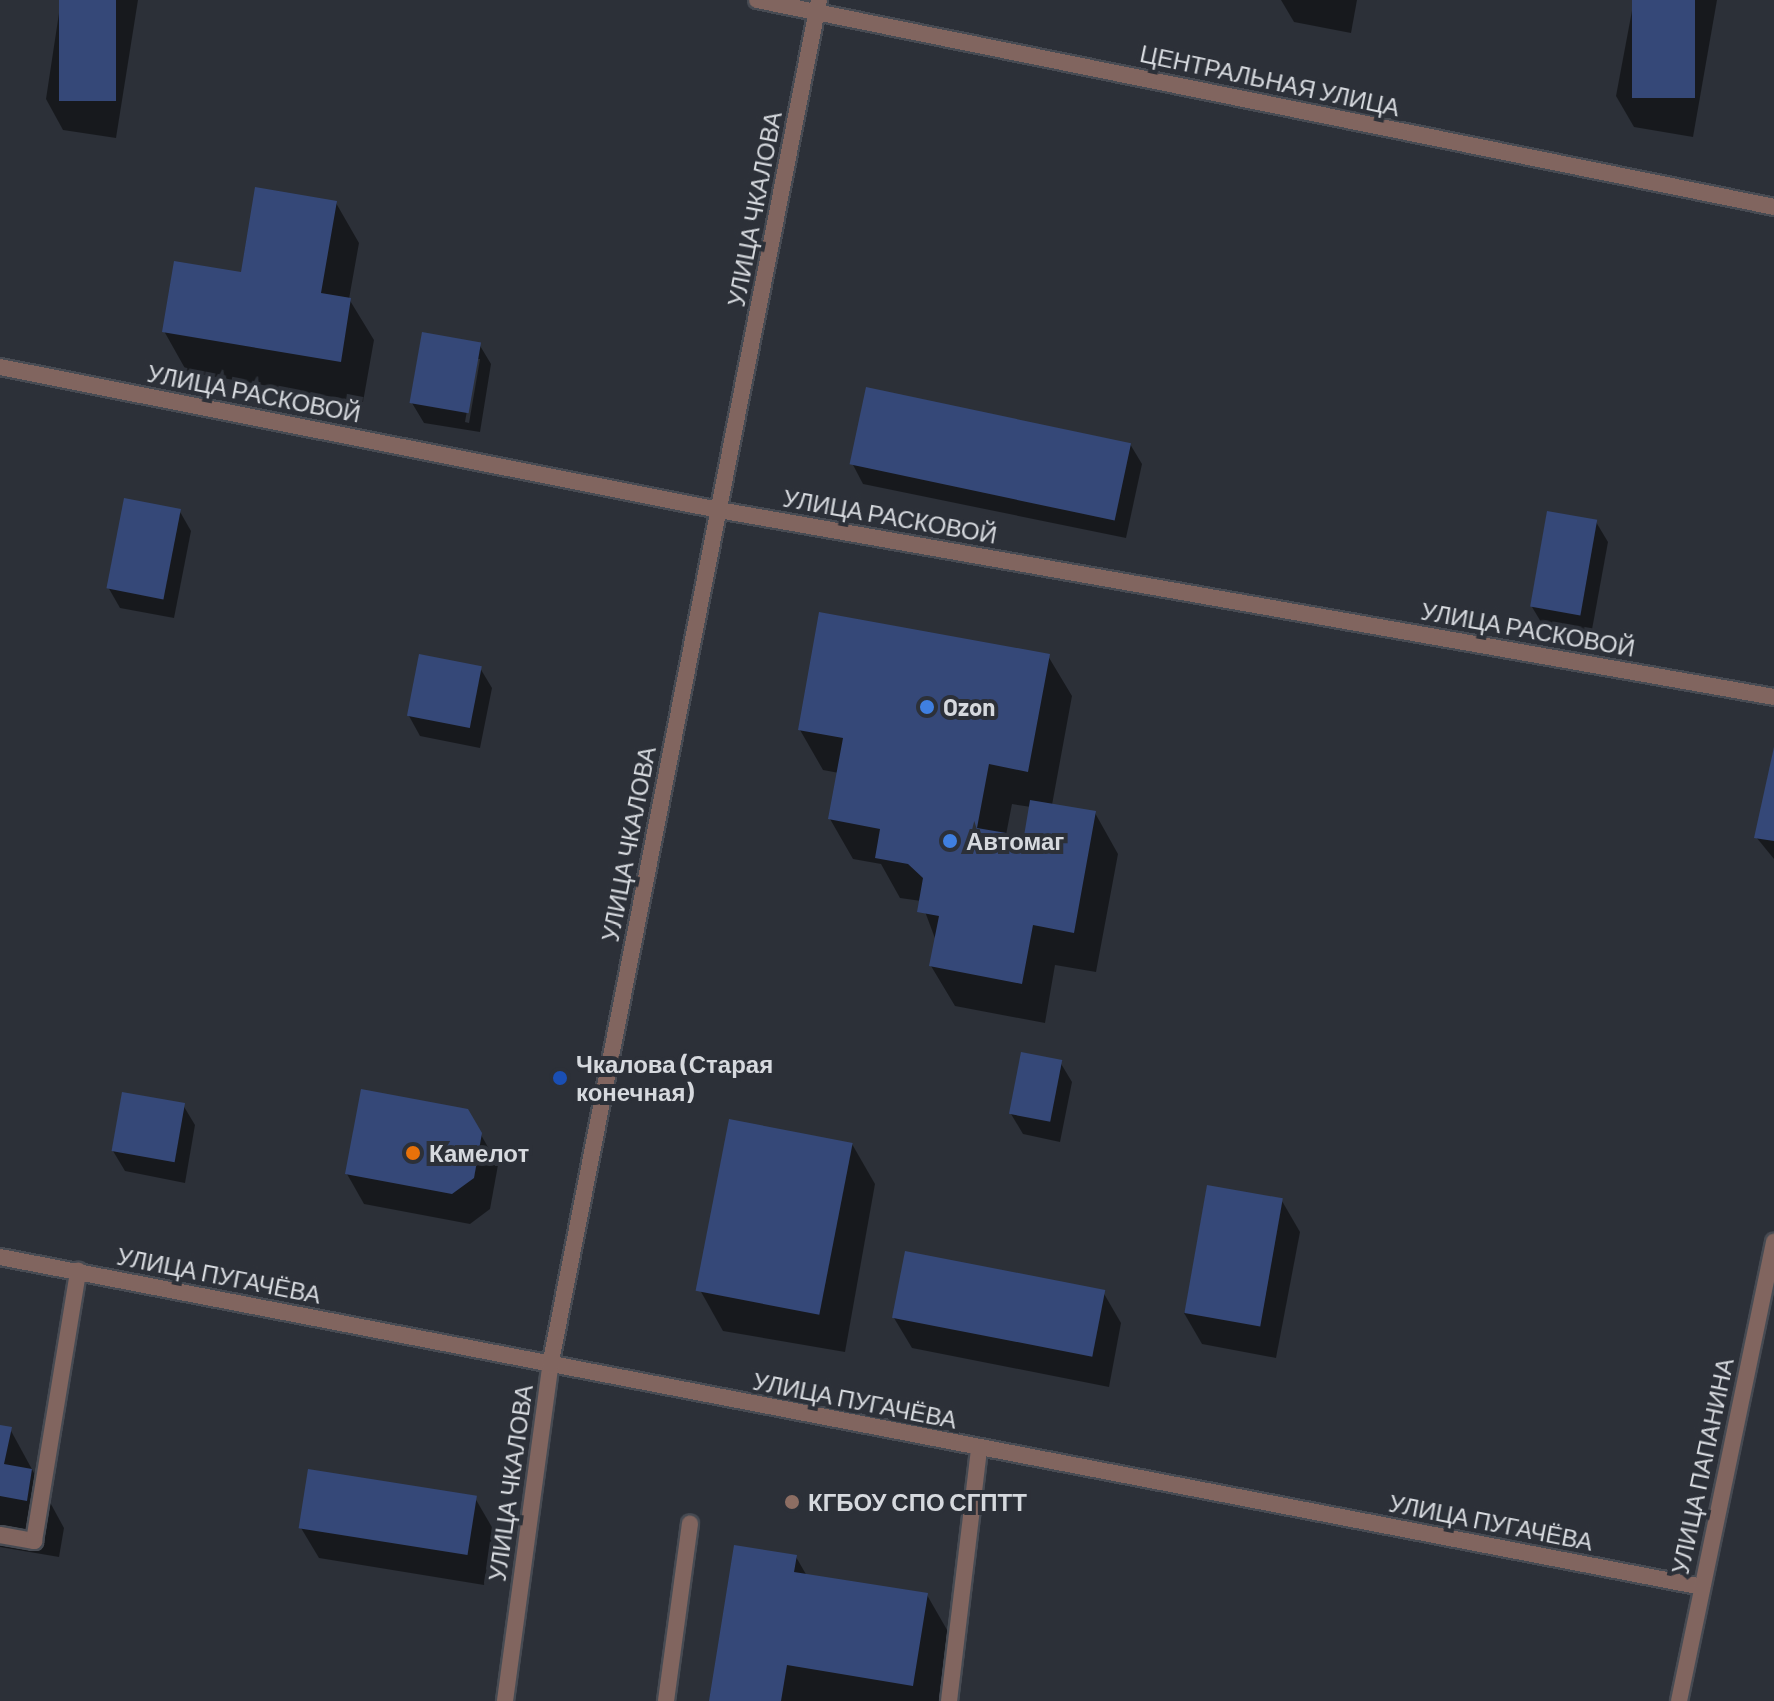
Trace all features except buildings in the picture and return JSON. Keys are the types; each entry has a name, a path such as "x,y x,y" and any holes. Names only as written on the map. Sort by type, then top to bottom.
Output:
{"street":[{"name":"ЦЕНТРАЛЬНАЯ УЛИЦА","path":"757,0 818,6 1774,207"},
{"name":"УЛИЦА ЧКАЛОВА","path":"505,1701 550,1366 818,6"},
{"name":"УЛИЦА РАСКОВОЙ","path":"0,367 719,510 1774,697"},
{"name":"УЛИЦА ПАПАНИНА","path":"1679,1701 1774,1242"},
{"name":"УЛИЦА ПУГАЧЁВА","path":"0,1257 1702,1587"},
{"path":"0,1535 34,1541 78,1271"},
{"path":"949,1701 979,1448"},
{"path":"666,1701 690,1524"}],"place":[{"name":"Ozon","path":"927,707"},
{"name":"Автомаг","path":"950,841"},
{"name":"Чкалова (Старая конечная)","path":"560,1078"},
{"name":"Камелот","path":"413,1153"},
{"name":"КГБОУ СПО СГПТТ","path":"792,1502"}]}
